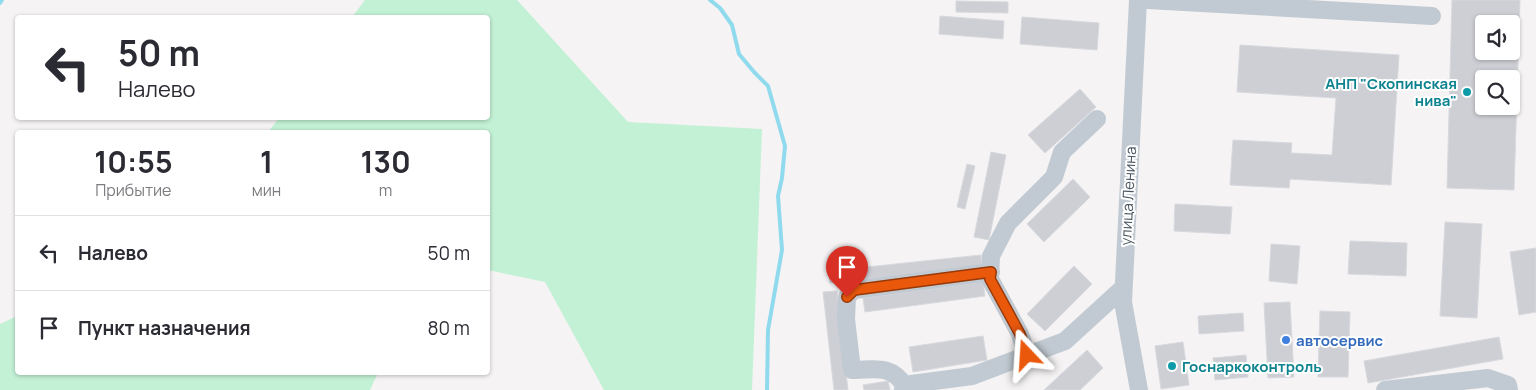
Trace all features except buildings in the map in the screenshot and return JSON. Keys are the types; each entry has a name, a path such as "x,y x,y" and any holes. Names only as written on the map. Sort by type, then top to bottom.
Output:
{"street":[{"name":"улица Ленина","path":"1138,0 1123,302 1139,390"},
{"path":"1148,0 1432,16"},
{"path":"1027,355 1020,334 990,279 991,256 1008,223 1054,177 1062,152 1097,119"},
{"path":"991,272 854,290 847,297 846,319 852,370 883,369 898,376 904,387 972,376 1065,341 1124,288"},
{"path":"1385,390 1488,378 1508,385 1509,390"}],"green space":[{"path":"365,0 517,0 628,122 762,129 752,390 604,390 545,282 490,270 490,130 270,130 277,120 490,120 490,15 354,15"},
{"path":"15,317 15,375 377,375 370,390 0,390 0,324"}],"waterway":[{"path":"710,0 720,8 732,25 739,54 768,86 785,146 778,196 782,250 768,330 767,390"}],"place":[{"name":"АНП \"Скопинская нива\"","path":"1467,92"},
{"name":"автосервис","path":"1286,340"},
{"name":"Госнаркоконтроль","path":"1172,366"}],"route":[{"path":"847,297 854,290 991,272 990,279 1020,334 1027,355"}]}
